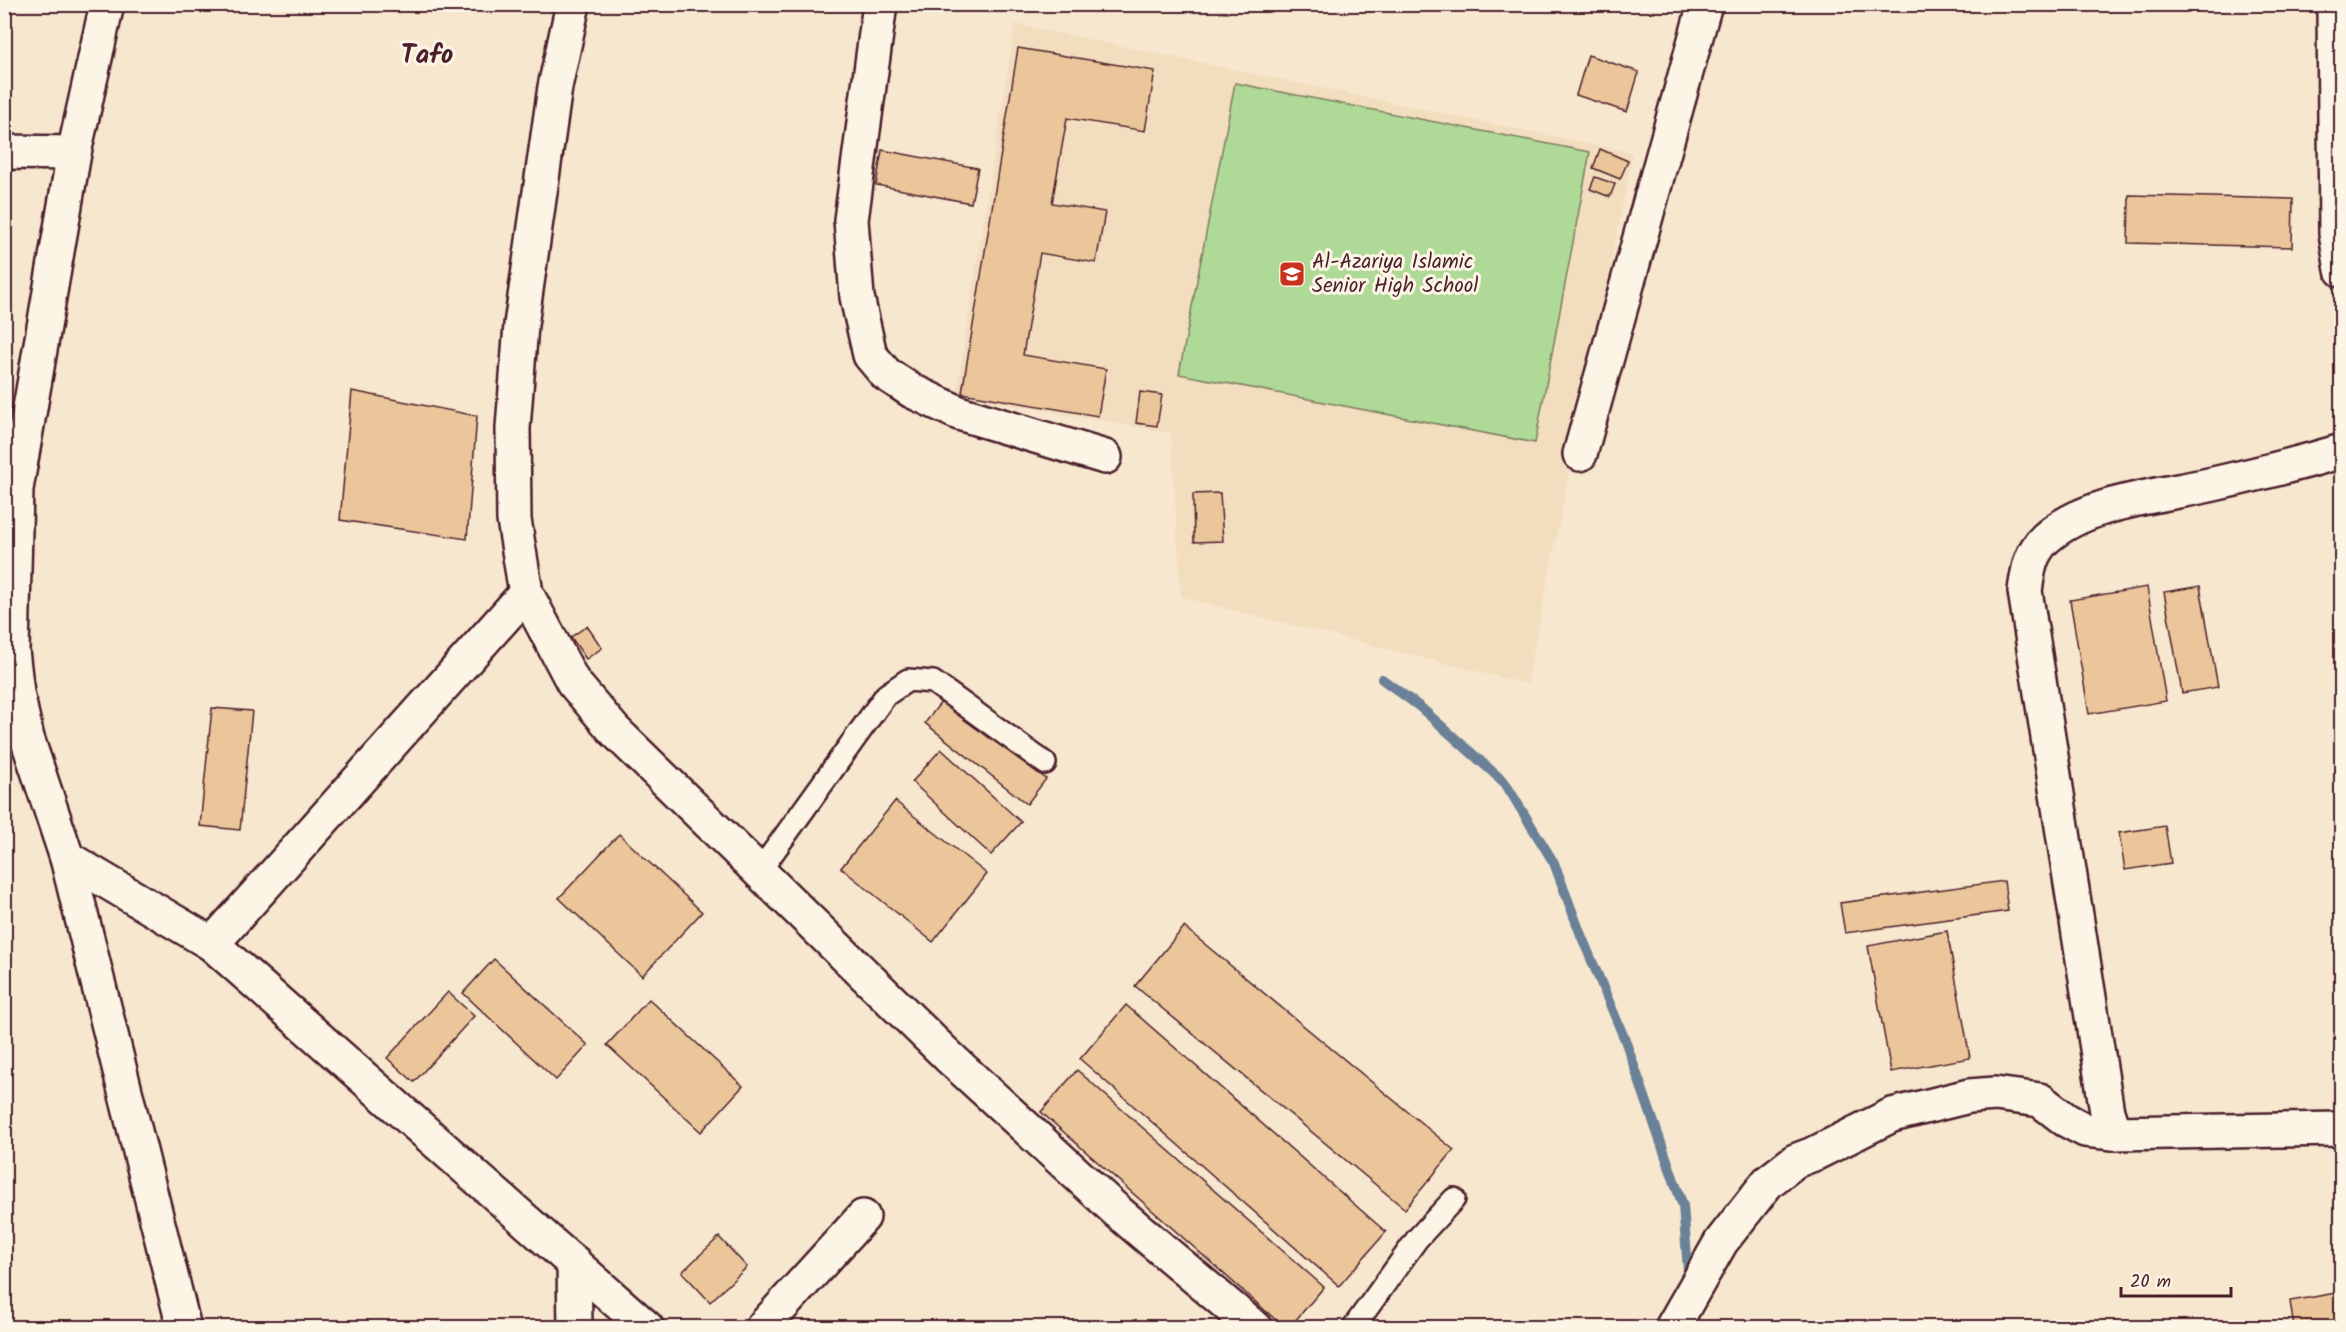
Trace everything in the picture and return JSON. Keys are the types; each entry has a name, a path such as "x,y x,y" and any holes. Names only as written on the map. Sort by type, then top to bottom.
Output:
{"street":[{"path":"107,4 74,153 10,489 12,651 17,693 27,738 67,858 184,1328"},
{"path":"573,4 555,87 524,303 514,416 514,520 526,593 573,682 614,730 966,1072 1118,1212 1255,1328"},
{"path":"880,4 851,220 858,297 870,355 886,374 912,391 959,412 1105,457"},
{"path":"1580,454 1705,4"},
{"path":"2334,4 2336,233 2342,270"},
{"path":"4,152 74,153"},
{"path":"2114,1133 2107,1112 2025,591 2031,557 2045,539 2062,525 2100,508 2275,470 2342,451"},
{"path":"212,944 526,593"},
{"path":"67,858 212,944 647,1328"},
{"path":"1672,1328 1721,1242 1768,1182 1794,1161 1816,1153 1892,1115 1969,1096 1995,1094 2040,1100 2066,1120 2085,1130 2114,1133 2342,1129"},
{"path":"762,1328 863,1217"},
{"path":"574,1262 575,1328"}],"lane":[{"path":"759,872 886,695 908,680 933,682 1045,763"},
{"path":"1353,1328 1418,1239 1454,1199"}],"shaded area":[{"name":"Al-Azariya Islamic Senior High School","path":"1015,24 1633,153 1527,684 1181,597 1171,433 956,395"}],"green space":[{"path":"1235,83 1590,152 1535,443 1179,374"}],"building":[{"path":"1018,48 1155,71 1145,131 1067,118 1052,203 1105,212 1096,263 1040,253 1023,355 1106,369 1098,416 962,393"},
{"path":"1588,55 1639,72 1627,112 1576,95"},
{"path":"1600,149 1628,161 1620,179 1593,168"},
{"path":"882,150 978,168 971,203 876,185"},
{"path":"1595,177 1615,184 1610,197 1590,189"},
{"path":"2129,195 2293,199 2292,247 2128,243"},
{"path":"352,391 477,416 467,539 340,520"},
{"path":"1140,392 1162,395 1157,426 1136,423"},
{"path":"1220,493 1223,541 1194,542 1193,494"},
{"path":"2200,586 2218,687 2182,693 2164,592"},
{"path":"2147,587 2166,701 2089,714 2070,600"},
{"path":"587,626 602,648 586,659 571,637"},
{"path":"944,698 1046,779 1027,804 925,723"},
{"path":"212,708 252,711 240,830 200,826"},
{"path":"941,749 1021,822 991,855 912,782"},
{"path":"895,801 987,874 933,942 841,868"},
{"path":"2165,826 2171,863 2125,870 2119,833"},
{"path":"619,834 702,912 642,976 559,898"},
{"path":"2004,881 2008,911 1845,933 1840,903"},
{"path":"1184,927 1454,1150 1405,1209 1135,986"},
{"path":"1947,931 1970,1058 1891,1072 1868,946"},
{"path":"494,959 588,1045 556,1080 463,993"},
{"path":"448,992 474,1016 414,1082 387,1058"},
{"path":"649,999 743,1086 701,1132 607,1045"},
{"path":"1126,1005 1386,1232 1339,1286 1080,1059"},
{"path":"1077,1070 1324,1287 1289,1328 1285,1328 1041,1112"},
{"path":"719,1237 747,1267 710,1302 682,1272"},
{"path":"2342,1292 2342,1328 2294,1328 2290,1301"}],"waterway":[{"path":"1382,679 1420,707 1505,783 1554,863 1625,1040 1683,1206 1688,1270"}],"place":[{"name":"Al-Azariya Islamic Senior High School","path":"1292,274"}],"district":[{"name":"Tafo","path":"427,55"}]}
